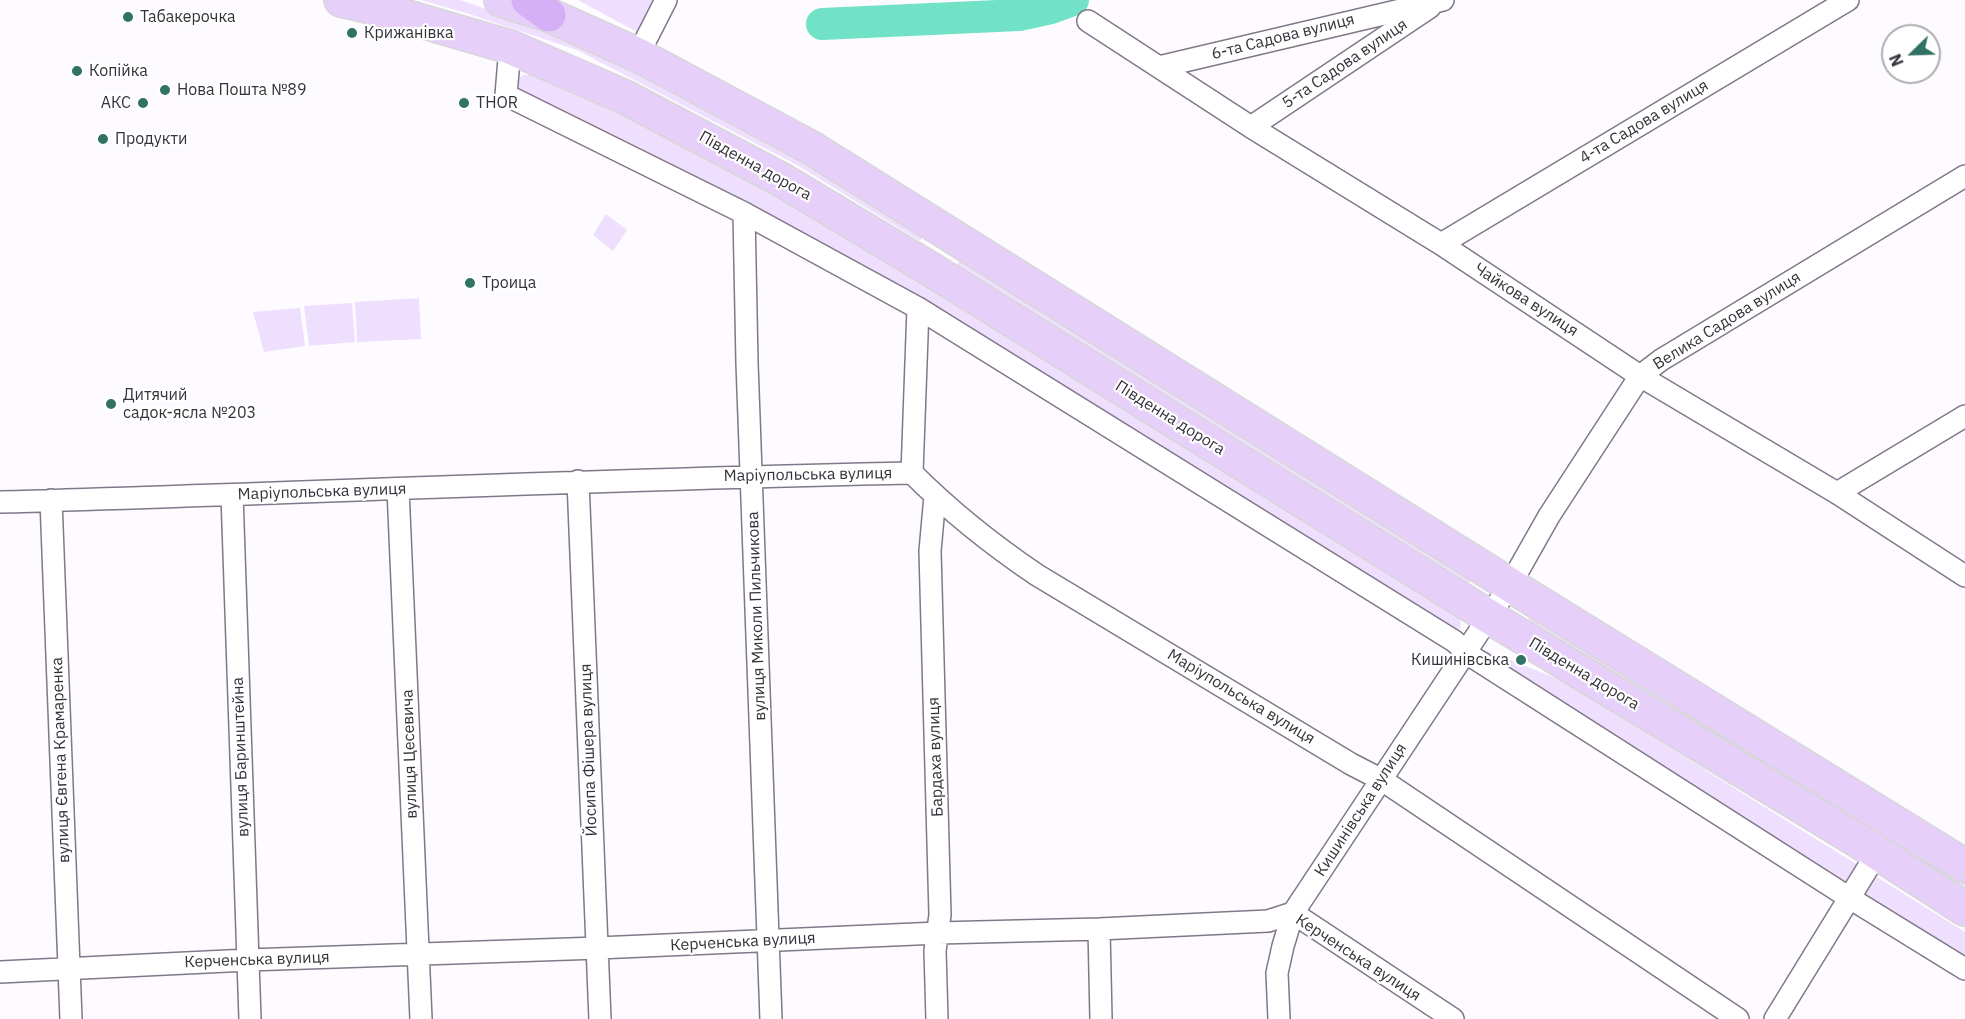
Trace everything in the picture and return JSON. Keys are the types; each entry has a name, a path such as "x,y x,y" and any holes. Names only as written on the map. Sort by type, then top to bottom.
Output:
{"main road":[{"name":"Південна дорога","path":"341,0 510,47 625,97 782,180 932,270 1965,909"},
{"path":"501,0 539,8 638,55 810,147 1509,585 1965,866"},
{"path":"932,270 955,236"}],"street":[{"path":"638,55 666,0"},
{"name":"4-та Садова вулиця","path":"1441,244 1848,0"},
{"name":"6-та Садова вулиця","path":"1159,68 1441,1"},
{"name":"5-та Садова вулиця","path":"1251,127 1441,1"},
{"name":"Чайкова вулиця","path":"1088,21 1251,127 1441,244 1640,376 1837,493 1965,576"},
{"path":"510,47 506,95 744,213 918,308 1454,641 1474,658 1965,969"},
{"name":"Велика Садова вулиця","path":"1488,616 1549,516 1640,376 1661,360 1965,176"},
{"name":"вулиця Миколи Пильчикова","path":"744,213 751,476 771,1019"},
{"path":"912,473 918,308"},
{"path":"1837,493 1965,416"},
{"name":"Маріупольська вулиця","path":"0,502 578,481 912,473 935,496 993,545 1037,575 1351,764 1382,780 1738,1019"},
{"name":"Йосипа Фішера вулиця","path":"578,481 600,1019"},
{"name":"вулиця Цесевича","path":"398,489 421,1019"},
{"name":"вулиця Баринштейна","path":"231,495 250,1019"},
{"name":"Бардаха вулиця","path":"935,496 930,551 940,915 935,951 937,1019"},
{"name":"вулиця Євгена Крамаренка","path":"51,500 71,1019"},
{"name":"Кишинівська вулиця","path":"1279,1019 1278,973 1293,913 1488,616"},
{"path":"1775,1019 1877,853"},
{"name":"Керченська вулиця","path":"0,972 938,933 1099,929 1268,921 1293,913 1453,1019"},
{"path":"1099,929 1101,1019"}],"shaded area":[{"path":"421,0 460,0 580,41 801,157 925,234 920,241 797,165 577,50"},
{"path":"578,0 652,0 655,2 637,32"},
{"path":"523,75 531,75 651,125 769,190 1458,615 1461,624 1459,632 920,302 518,96 516,84"},
{"path":"606,214 627,230 613,251 593,235"},
{"path":"962,256 1475,574 1469,583 957,265"},
{"path":"419,298 421,339 357,342 355,302"},
{"path":"352,303 355,342 309,346 304,306"},
{"path":"300,308 305,346 264,352 253,312"},
{"path":"1534,612 1965,880 1965,893 1528,620"},
{"path":"1487,651 1561,680 1965,932 1965,961 1483,657"}],"waterway":[{"path":"822,24 1019,15 1051,8 1073,0"}],"place":[{"name":"Табакерочка","path":"128,17"},
{"name":"Крижанівка","path":"352,33"},
{"name":"Копійка","path":"77,71"},
{"name":"Нова Пошта №89","path":"165,90"},
{"name":"АКС","path":"143,103"},
{"name":"THOR","path":"464,103"},
{"name":"Продукти","path":"103,139"},
{"name":"Троица","path":"470,283"},
{"name":"Дитячий садок-ясла №203","path":"111,404"},
{"name":"Кишинівська","path":"1521,660"}]}
